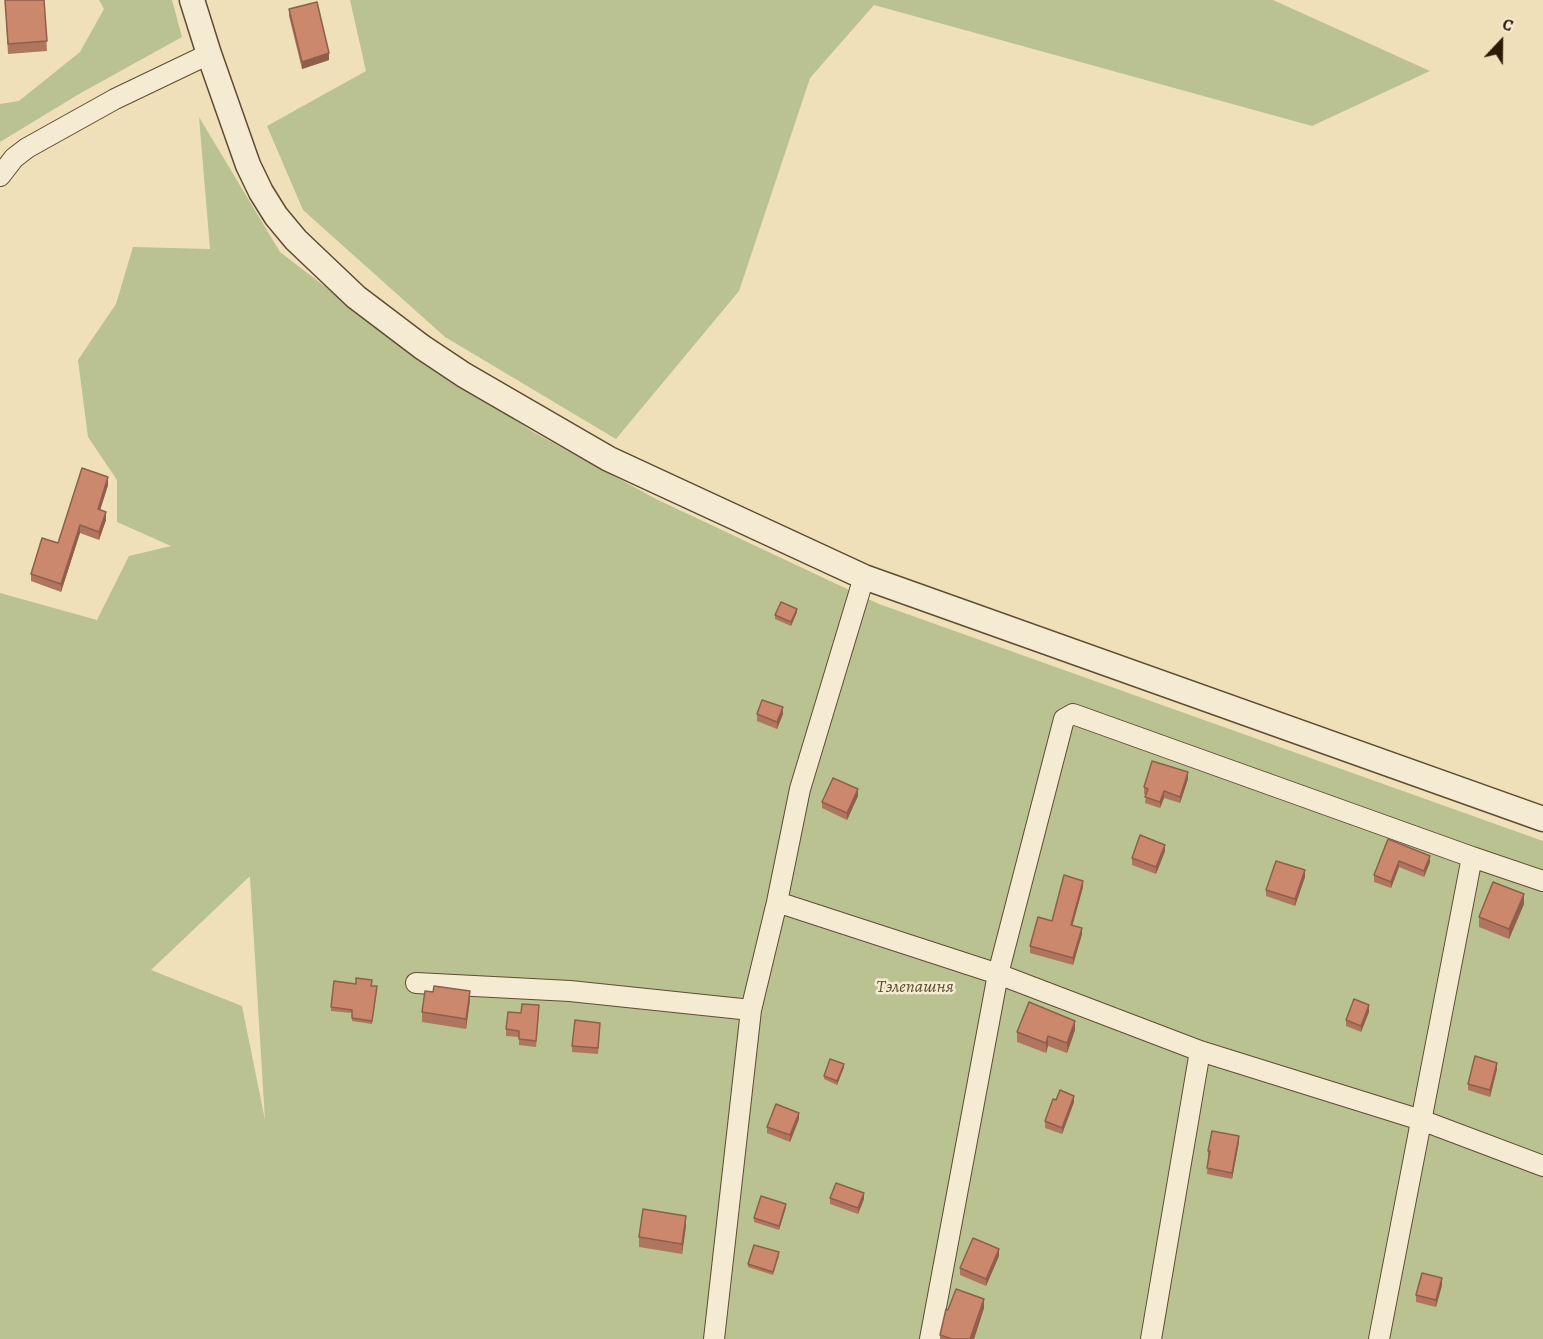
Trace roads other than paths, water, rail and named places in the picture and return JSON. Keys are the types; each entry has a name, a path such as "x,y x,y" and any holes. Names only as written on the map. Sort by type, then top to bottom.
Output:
{"street":[{"path":"192,0 248,165 276,216 296,240 356,297 422,347 464,375 609,459 864,577 1543,819"},
{"path":"0,176 14,158 27,148 115,99 209,54"},
{"path":"714,1339 752,1010 800,789 864,577"},
{"path":"930,1339 998,974 1064,719 1073,714 1543,881"},
{"path":"1379,1339 1472,857"},
{"path":"777,902 998,974 1200,1051 1420,1120 1543,1166"},
{"path":"416,983 570,991 752,1010"},
{"path":"1151,1339 1200,1051"}],"park label":[{"name":"Тэлепашня","path":"915,988"}]}
